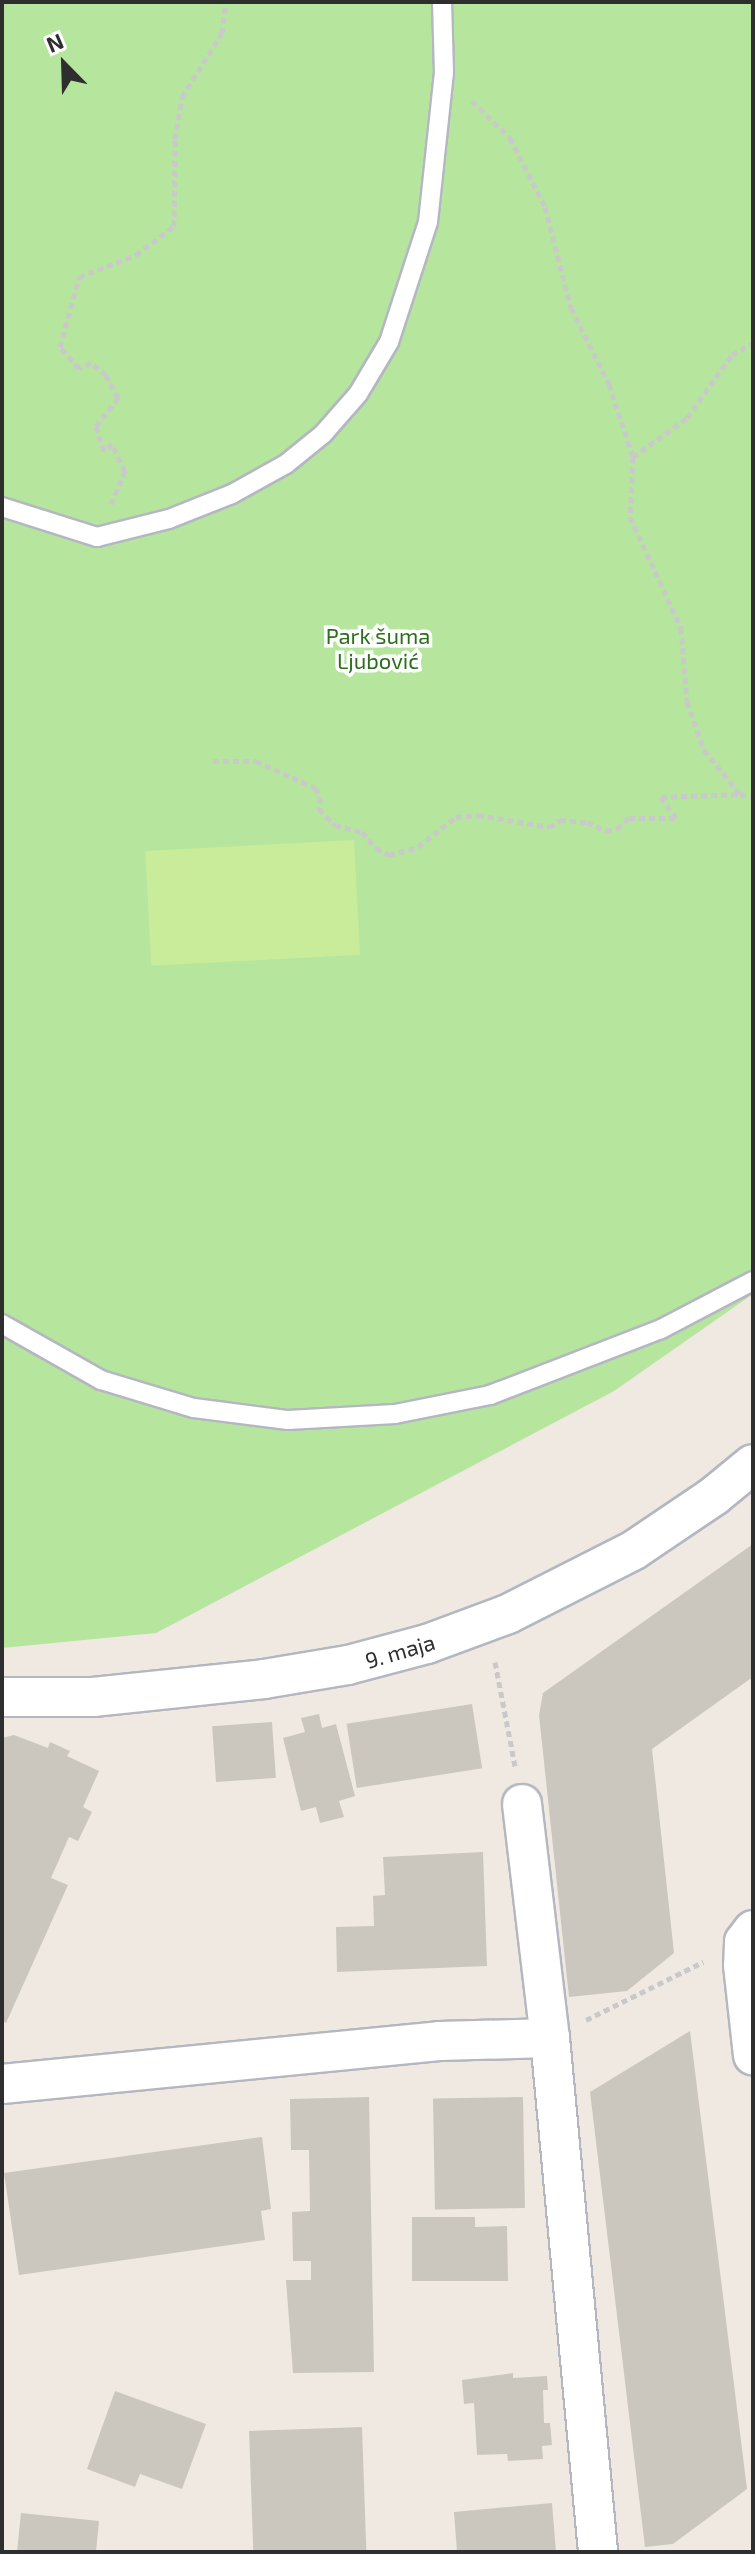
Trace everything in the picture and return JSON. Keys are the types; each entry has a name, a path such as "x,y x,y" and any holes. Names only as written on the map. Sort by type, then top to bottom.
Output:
{"street":[{"name":"9. maja","path":"2,1697 93,1697 310,1672 391,1655 487,1622 634,1550 714,1496 753,1464"},
{"path":"522,1804 550,2038 598,2552"},
{"path":"748,1954 753,2055"},
{"path":"2,2084 439,2041 550,2038"}],"lane":[{"path":"2,507 97,537 169,519 232,494 286,464 323,434 358,394 389,342 428,222 444,73 442,2"},
{"path":"2,1324 101,1380 194,1408 288,1420 365,1416 395,1414 490,1395 661,1329 753,1281"}],"path":[{"path":"97,537 125,471 112,444 104,451 96,426 118,398 106,375 91,363 79,368 60,347 79,277 136,255 174,226 175,139 182,97 222,33 226,2"},
{"path":"444,73 510,138 538,193 571,308 609,384 633,457 630,517 681,628 687,702 704,750 740,794"},
{"path":"633,457 687,418 732,355 753,343"},
{"path":"213,761 256,761 315,788 320,797 319,809 335,825 362,832 376,848 389,855 418,847 456,817 478,815 549,827 560,820 587,822 606,831 617,829 629,818 676,818 661,797 740,794 753,797"},
{"path":"487,1622 522,1804"},
{"path":"550,2038 748,1954"}],"green space":[{"name":"Park šuma Ljubović","path":"2,2 753,2 753,1294 614,1391 156,1633 2,1648"},
{"path":"354,840 360,955 151,966 145,851"}],"building":[{"path":"753,1544 753,1682 750,1679 652,1749 674,1953 627,1991 569,1997 539,1715 543,1693"},
{"path":"472,1704 482,1768 357,1788 347,1724"},
{"path":"319,1714 322,1728 336,1724 355,1796 339,1801 344,1817 320,1823 316,1807 301,1811 283,1738 305,1732 301,1718"},
{"path":"272,1722 276,1778 216,1782 212,1726"},
{"path":"14,1735 48,1748 50,1742 70,1751 67,1756 99,1771 83,1807 92,1812 78,1841 69,1837 51,1878 68,1885 6,2023 2,2021 2,1738"},
{"path":"483,1852 487,1966 337,1972 336,1927 374,1926 373,1896 385,1895 383,1857"},
{"path":"690,2031 747,2489 673,2544 645,2547 590,2092"},
{"path":"369,2097 374,2372 293,2373 286,2280 311,2280 311,2261 293,2261 292,2212 310,2211 309,2150 291,2150 290,2099"},
{"path":"523,2097 525,2208 435,2210 433,2099"},
{"path":"262,2137 271,2209 261,2211 265,2240 19,2275 4,2173"},
{"path":"412,2217 475,2217 475,2227 507,2226 508,2281 412,2281"},
{"path":"513,2373 513,2378 547,2376 548,2390 543,2390 544,2423 550,2423 552,2445 542,2446 543,2459 508,2461 507,2454 477,2455 474,2403 464,2404 462,2380"},
{"path":"115,2391 206,2424 182,2489 140,2474 135,2487 87,2469"},
{"path":"362,2427 366,2552 253,2552 249,2431"},
{"path":"552,2503 556,2552 457,2552 454,2512"},
{"path":"21,2513 99,2521 96,2552 17,2552"}]}
